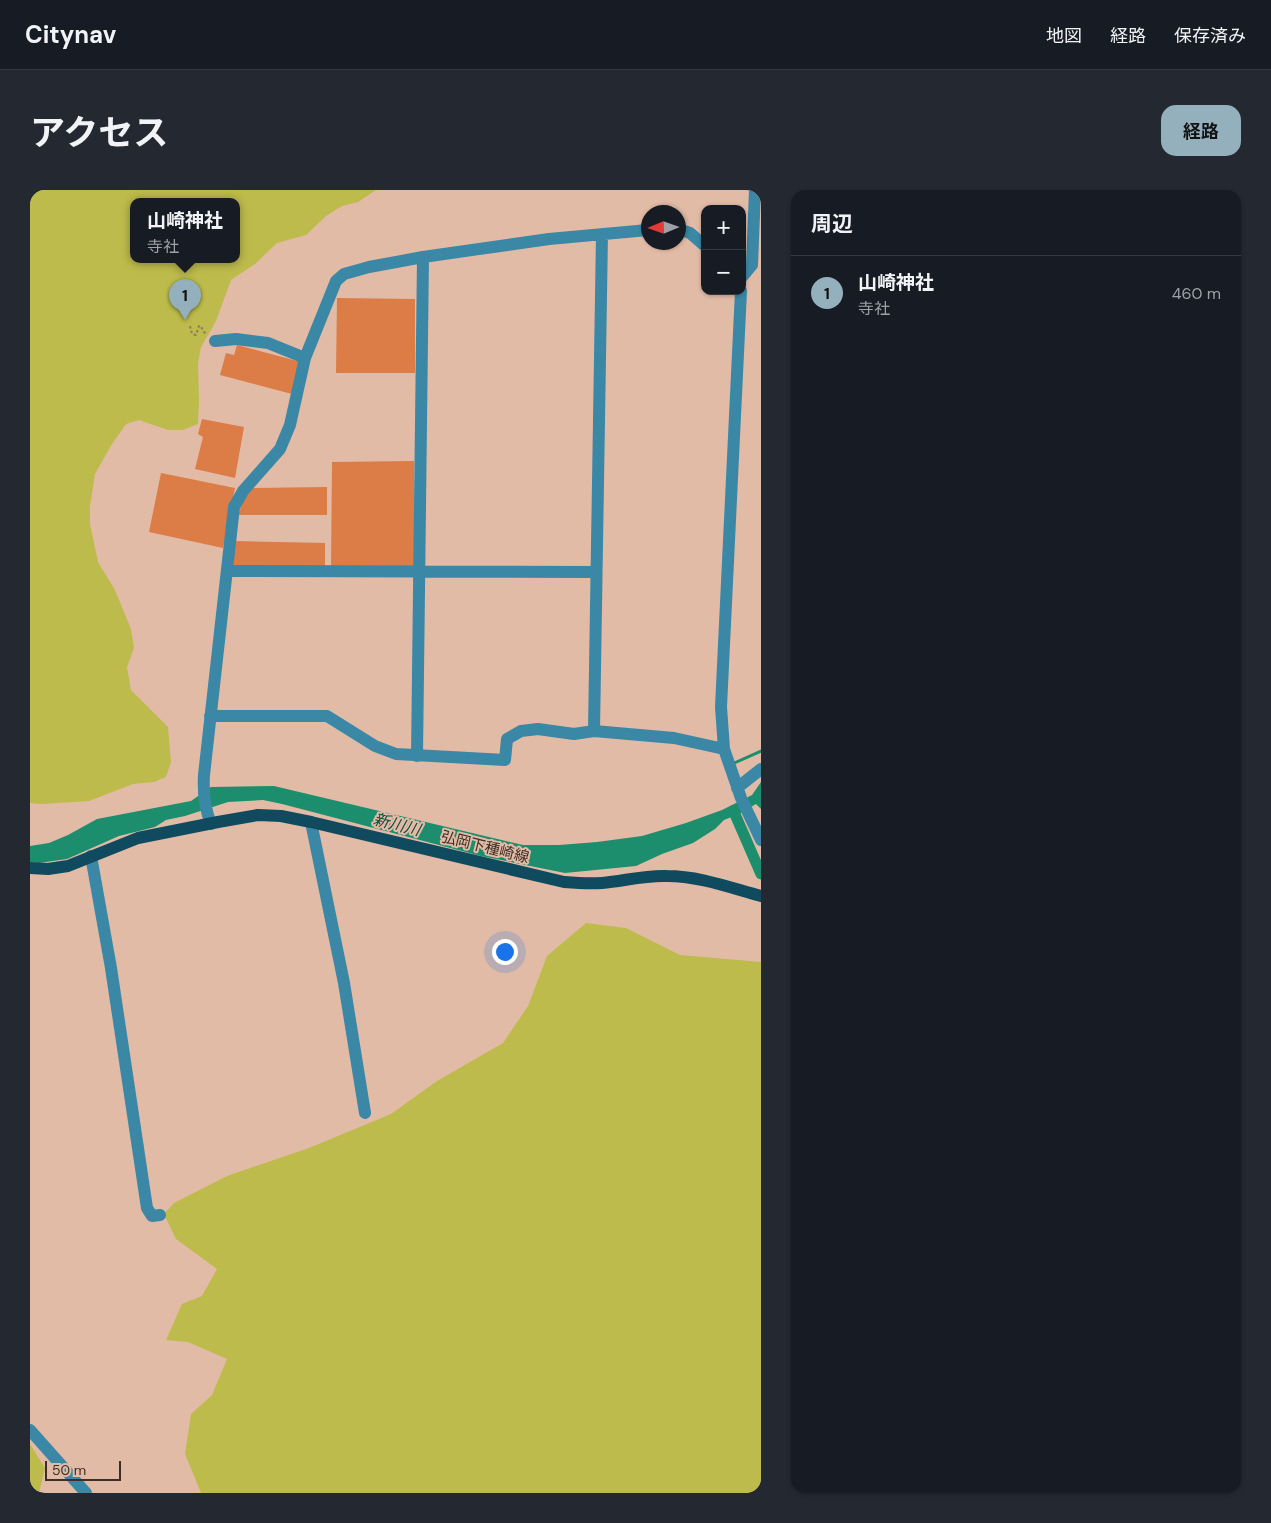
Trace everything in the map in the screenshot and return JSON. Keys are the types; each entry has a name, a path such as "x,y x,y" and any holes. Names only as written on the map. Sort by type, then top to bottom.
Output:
{"main road":[{"name":"弘岡下種崎線","path":"30,868 48,869 68,866 138,838 209,820 258,815 281,816 311,822 564,882 581,884 603,883 652,876 677,876 761,896"}],"street":[{"path":"746,274 757,264 755,190"},
{"path":"209,820 204,786 210,716 234,507 243,491 280,449 290,425 305,358 336,281 344,274 369,267 423,258 549,239 641,231"},
{"path":"686,232 701,243"},
{"path":"594,731 602,234"},
{"path":"417,756 423,258"},
{"path":"741,295 721,707 728,761 748,816 761,840"},
{"path":"215,341 236,339 268,343 305,358"},
{"path":"227,571 596,572"},
{"path":"210,716 327,716 375,746 396,754 417,756 505,760 507,739 521,731 538,729 574,734 594,731 674,738 728,761"},
{"path":"739,793 761,769"},
{"path":"311,822 344,983 365,1113"},
{"path":"92,856 112,968 147,1208 152,1216 160,1215"},
{"path":"30,1430 86,1493"}],"path":[{"path":"190,326 192,334 196,335 199,326 201,326 203,331 215,341"}],"shaded area":[{"path":"30,190 376,190 358,202 342,206 326,216 306,235 277,243 255,264 231,280 216,321 201,347 198,363 198,424 183,430 168,430 139,420 126,424 95,474 90,506 90,524 98,562 115,590 131,629 134,648 127,667 131,690 168,727 171,762 166,777 154,782 133,784 89,801 30,803"},
{"path":"586,923 626,928 680,955 761,962 761,1493 201,1493 185,1454 191,1414 212,1395 227,1359 188,1342 166,1340 182,1304 202,1296 217,1269 176,1239 164,1214 174,1203 227,1176 309,1148 391,1114 437,1081 503,1043 528,1006 547,956"},
{"path":"30,1444 45,1468 39,1493 30,1493"}],"water":[{"name":"新川川","path":"761,782 761,809 756,804 724,820 715,829 693,843 636,866 565,873 481,856 263,800 228,802 166,820 155,827 119,836 67,859 39,863 30,862 30,846 49,843 97,819 191,801 211,787 274,786 523,845 559,845 642,836 686,823 722,810 752,795"}],"building":[{"path":"337,298 415,299 415,373 336,373"},
{"path":"237,345 301,362 292,394 220,375 226,353 234,355"},
{"path":"202,419 244,427 235,478 195,469 203,437 198,434"},
{"path":"414,461 414,569 331,568 332,462"},
{"path":"161,473 235,488 223,548 149,532"},
{"path":"327,487 327,515 238,515 245,496 253,488"},
{"path":"234,541 325,543 325,568 233,566"}],"waterway":[{"path":"732,764 761,751"},
{"path":"734,812 761,874"}],"place":[{"name":"山崎神社","path":"185,320"}]}
